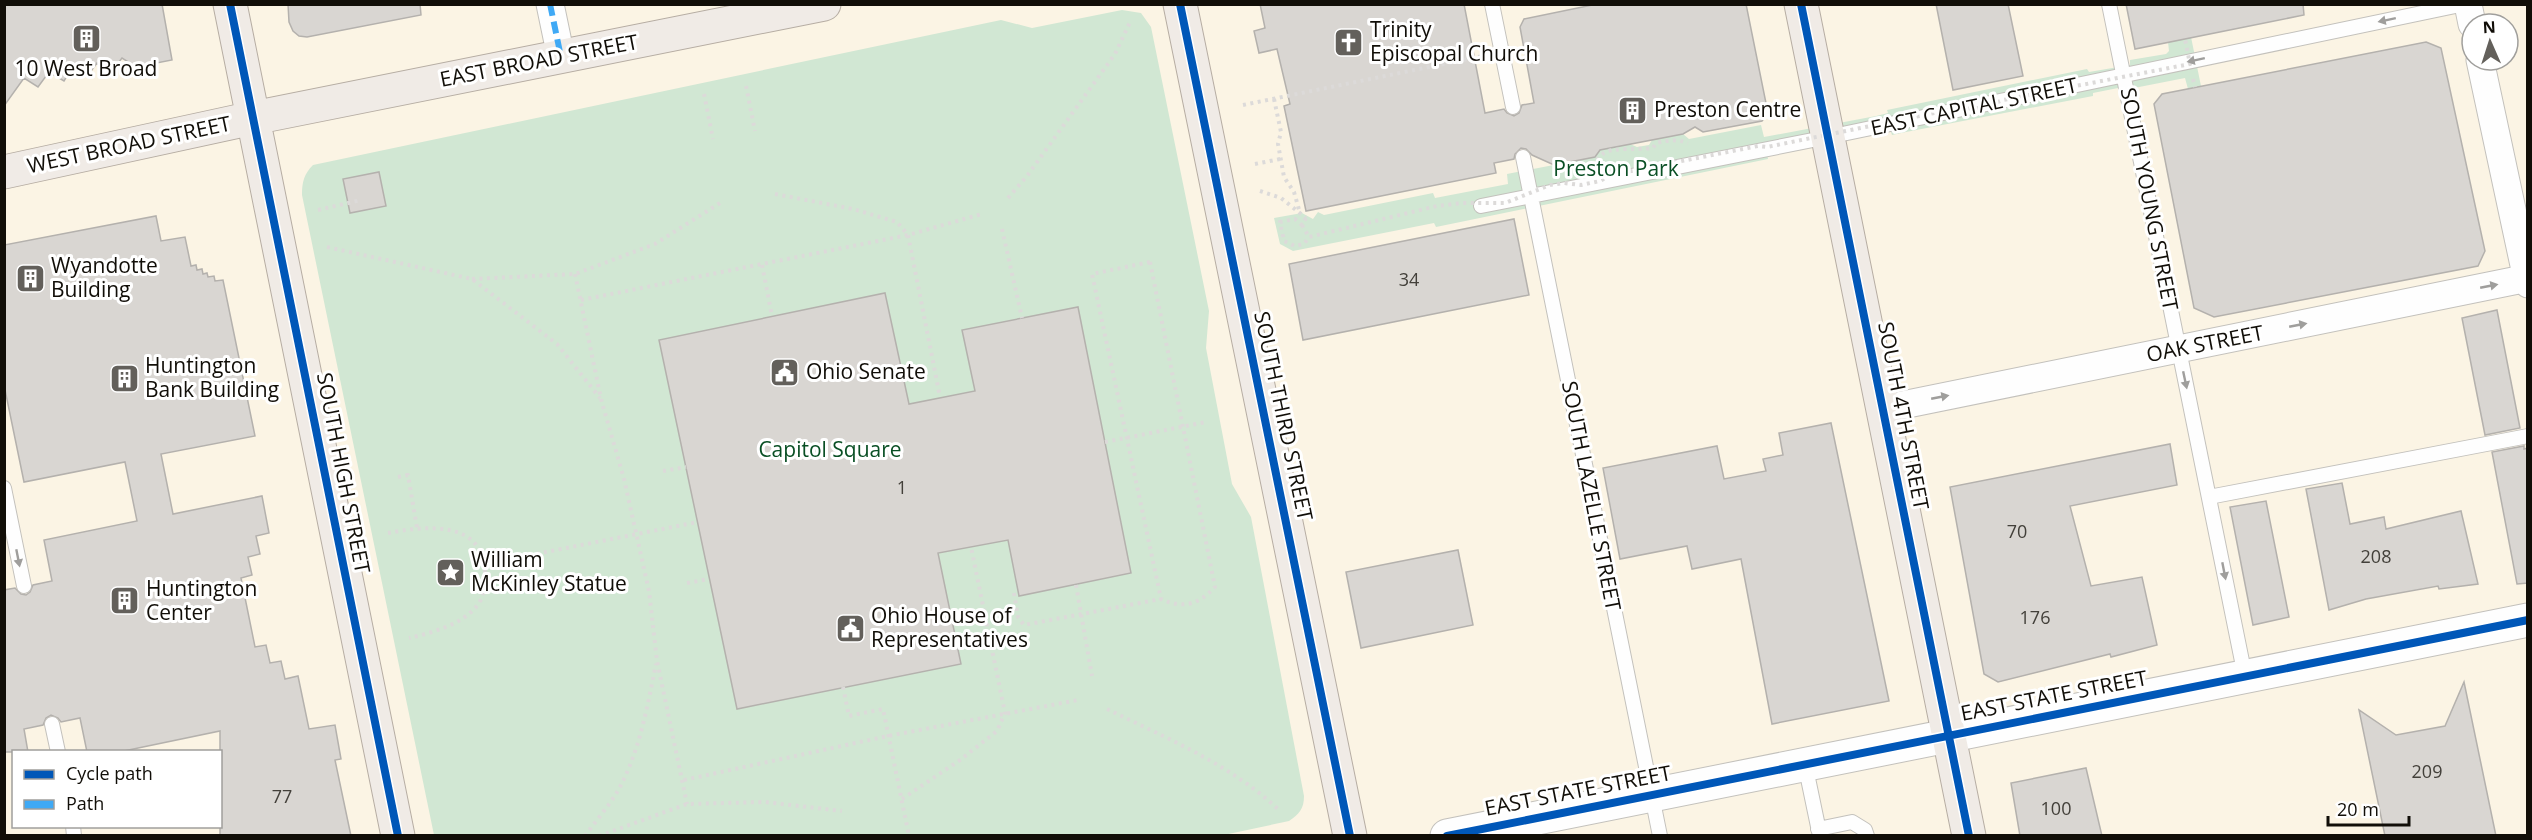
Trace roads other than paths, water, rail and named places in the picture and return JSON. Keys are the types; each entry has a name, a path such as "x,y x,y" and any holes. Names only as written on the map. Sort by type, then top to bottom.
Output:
{"main road":[{"name":"SOUTH HIGH STREET","path":"230,4 398,836"},
{"name":"EAST BROAD STREET","path":"254,118 824,4"},
{"name":"SOUTH THIRD STREET","path":"1180,4 1350,836"},
{"name":"SOUTH 4TH STREET","path":"1801,4 1970,836"},
{"name":"WEST BROAD STREET","path":"4,172 254,118"}],"street":[{"path":"550,4 561,57"},
{"path":"2483,72 2527,280"},
{"name":"OAK STREET","path":"1883,409 2527,280"},
{"name":"EAST STATE STREET","path":"1447,836 2528,620"}],"lane":[{"path":"1492,4 1513,107"},
{"name":"SOUTH YOUNG STREET","path":"2109,4 2245,676"},
{"name":"EAST CAPITAL STREET","path":"1481,206 1828,137 2467,4"},
{"name":"SOUTH LAZELLE STREET","path":"1523,157 1660,836"},
{"path":"2209,497 2528,436"},
{"path":"4,489 6,508 24,586"},
{"path":"52,724 57,750"},
{"path":"1804,764 1819,832 1852,822 1865,830 1866,836"}],"place":[{"name":"10 West Broad","path":"86,38"},
{"name":"Trinity Episcopal Church","path":"1349,42"},
{"name":"Preston Centre","path":"1633,110"},
{"name":"Wyandotte Building","path":"30,278"},
{"name":"Ohio Senate","path":"785,372"},
{"name":"Huntington Bank Building","path":"124,378"},
{"name":"William McKinley Statue","path":"450,572"},
{"name":"Huntington Center","path":"125,601"},
{"name":"Ohio House of Representatives","path":"850,628"}],"park label":[{"name":"Preston Park","path":"1616,169"},
{"name":"Capitol Square","path":"830,450"}]}
